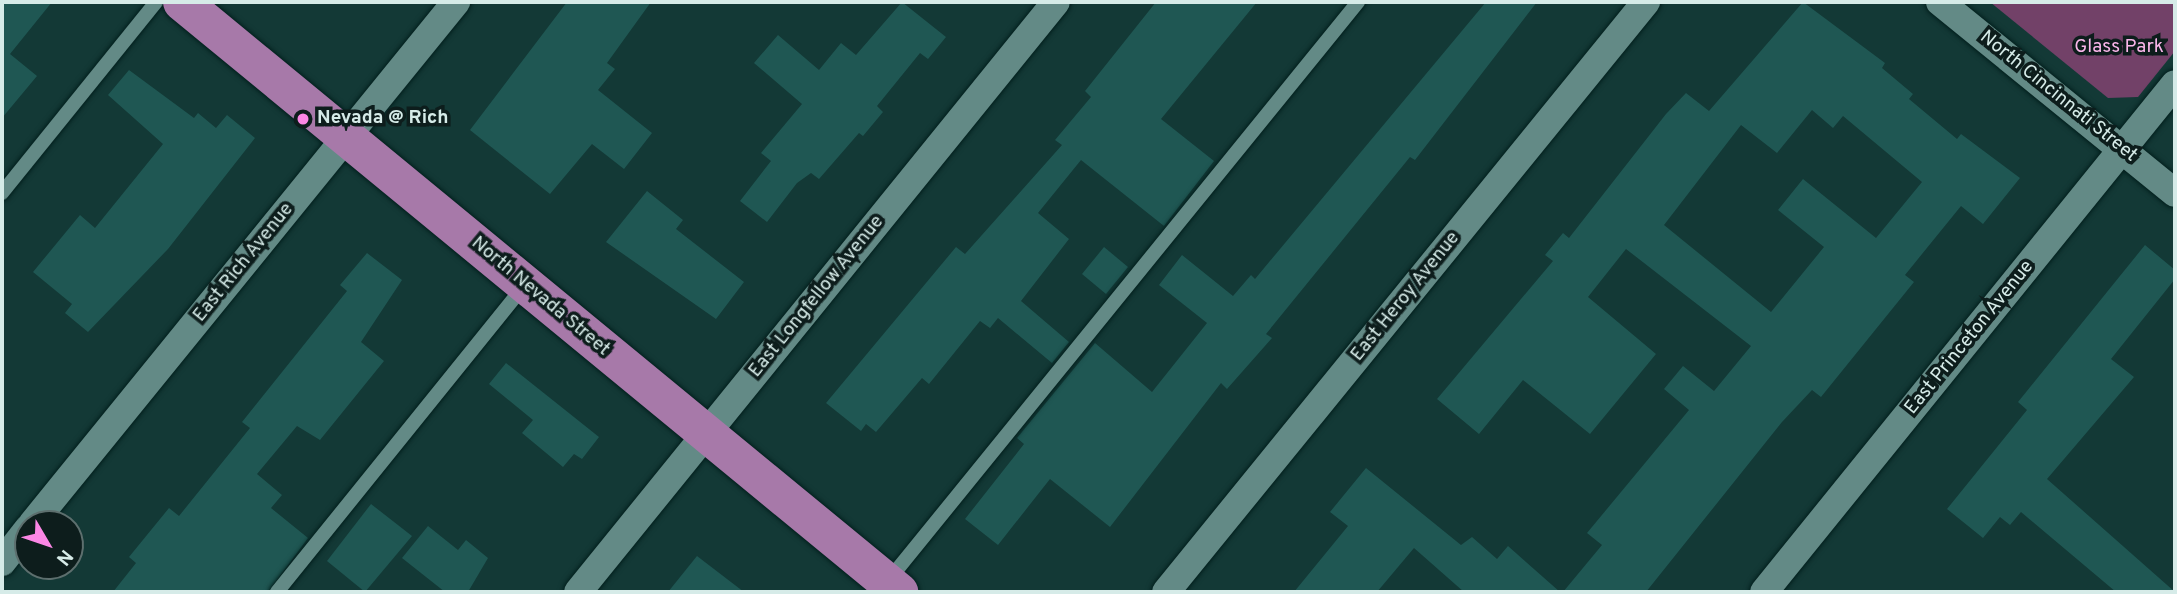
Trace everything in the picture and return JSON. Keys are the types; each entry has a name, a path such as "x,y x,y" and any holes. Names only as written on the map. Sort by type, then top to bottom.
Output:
{"main road":[{"name":"North Nevada Street","path":"182,2 348,136 888,589"}],"street":[{"name":"East Rich Avenue","path":"43,510 456,2"},
{"name":"East Longfellow Avenue","path":"578,592 1056,2"},
{"name":"East Heroy Avenue","path":"1166,592 1646,2"},
{"name":"North Cincinnati Street","path":"1940,2 2175,193"},
{"name":"East Princeton Avenue","path":"1764,592 2175,84"},
{"path":"2,562 14,547"}],"lane":[{"path":"2,193 156,2"},
{"path":"888,589 1358,2"},
{"path":"277,592 525,285"}],"green space":[{"name":"Glass Park","path":"1990,2 2175,2 2175,51 2138,97 2108,98"}],"building":[{"path":"2,2 52,2 10,54 37,76 2,118"},
{"path":"567,2 651,2 607,63 615,69 598,90 652,133 624,169 592,144 550,194 470,130"},
{"path":"902,2 946,37 928,59 920,53 877,106 883,112 863,136 859,133 819,179 811,173 797,183 767,222 740,201 771,161 761,153 802,104 754,63 778,35 819,70 841,43 856,55"},
{"path":"1156,2 1257,2 1161,119 1214,161 1164,226 1081,160 1038,213 1069,239 1021,301 1069,342 1052,363 998,318 990,328 980,321 929,384 922,378 876,432 866,424 861,431 826,403 956,247 965,254 1062,145 1055,140 1091,97 1085,91"},
{"path":"1486,2 1537,2 1415,160 1410,157 1266,334 1272,338 1227,389 1221,383 1110,527 1050,479 998,545 965,519 1024,444 1017,438 1095,343 1152,392 1207,323 1159,285 1182,255 1233,296 1251,275 1255,279"},
{"path":"1803,2 1885,63 1882,68 1913,94 1909,99 1957,139 1961,134 2020,178 1983,224 1961,206 1905,275 1914,282 1821,397 1812,390 1782,422 1646,592 1563,592 1602,545 1587,533 1689,410 1664,389 1683,366 1714,391 1751,346 1626,249 1588,297 1656,354 1590,434 1523,380 1479,434 1437,399 1553,261 1545,255 1563,233 1569,238 1666,114 1686,93 1709,111","holes":["1812,110 1833,128 1843,116 1922,182 1876,238 1803,179 1778,210 1824,247 1771,312 1664,225 1741,125 1777,153"]},
{"path":"129,70 194,118 198,113 216,128 227,115 255,138 168,249 88,332 65,313 72,304 33,272 80,215 95,228 163,144 108,95"},
{"path":"647,191 683,220 676,229 744,282 716,319 606,242"},
{"path":"2145,245 2175,270 2175,279 2111,359 2134,377 2047,479 2175,592 2116,592 2021,512 2010,525 2000,517 1983,538 1947,509 2027,410 2018,402"},
{"path":"1104,247 1128,267 1106,294 1082,274"},
{"path":"367,253 402,280 361,342 384,361 320,440 297,426 257,474 282,495 271,508 308,538 268,592 113,592 136,563 129,557 169,508 179,516 250,428 242,422 347,291 340,285"},
{"path":"506,363 599,437 582,459 574,454 563,467 522,433 533,420 489,384"},
{"path":"1366,468 1461,545 1472,537 1497,559 1508,546 1560,592 1464,592 1414,548 1377,592 1294,592 1348,526 1330,512"},
{"path":"371,504 412,536 365,592 327,561"},
{"path":"428,526 458,550 466,540 488,558 468,592 445,592 402,558"},
{"path":"697,556 744,592 668,592"}],"place":[{"name":"Nevada @ Rich","path":"303,119"}]}
